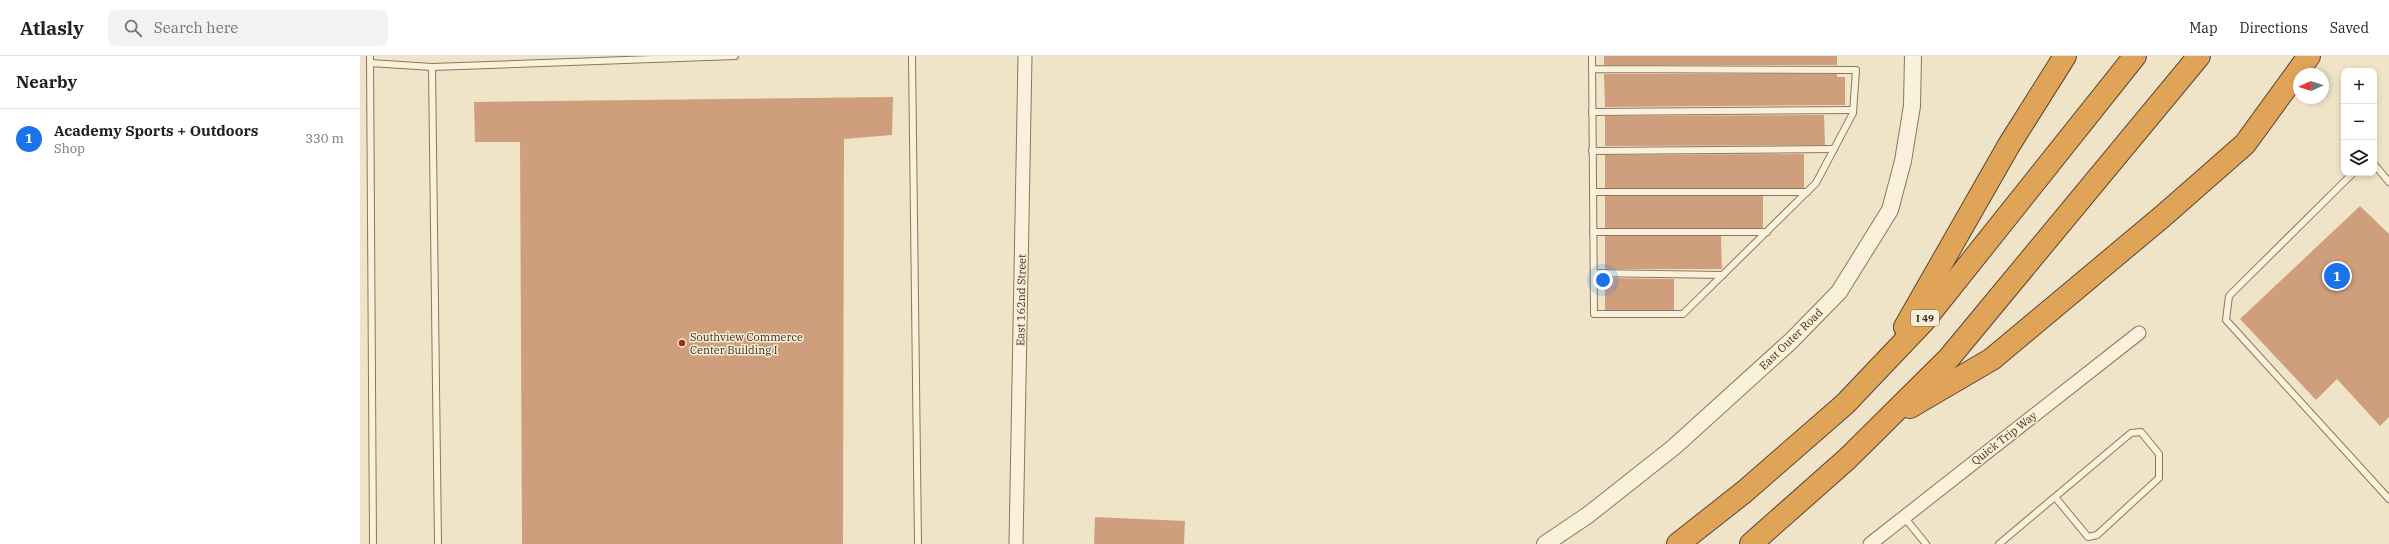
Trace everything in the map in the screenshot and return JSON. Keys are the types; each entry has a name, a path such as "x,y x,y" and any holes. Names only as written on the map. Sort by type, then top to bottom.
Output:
{"highway":[{"path":"1884,363 2009,145 2065,56"},
{"name":"I 49","path":"1678,544 1744,492 1845,404 1923,322 2135,56"},
{"path":"1751,544 1848,459 1948,358 2199,56"},
{"path":"1883,423 1992,360 2164,216 2245,144 2309,56"}],"street":[{"name":"East 162nd Street","path":"1016,544 1025,56"},
{"name":"East Outer Road","path":"1545,544 1588,516 1674,447 1791,341 1839,292 1890,210 1903,161 1912,106 1912,56"},
{"name":"Quick Trip Way","path":"1870,544 2139,333"}],"lane":[{"path":"370,56 373,544"},
{"path":"370,63 432,67 735,56"},
{"path":"912,56 918,544"},
{"path":"1592,56 1592,70 1592,151 1594,314 1683,314 1816,183 1853,110 1856,70 1592,70"},
{"path":"432,67 438,544"},
{"path":"1592,112 1853,110"},
{"path":"1592,151 1834,149"},
{"path":"2377,168 2389,182"},
{"path":"2350,176 2229,296 2226,320 2389,499"},
{"path":"1593,192 1807,192"},
{"path":"1593,232 1767,232"},
{"path":"1594,273 1723,275"},
{"path":"1999,544 2131,433 2141,432 2159,454 2159,478 2097,535 2088,537 2055,497"},
{"path":"1904,517 1926,544"}],"building":[{"path":"1604,56 1837,56 1837,65 1604,65"},
{"path":"1604,74 1837,74 1837,77 1845,77 1845,105 1605,107"},
{"name":"Southview Commerce Center Building I","path":"893,97 892,135 844,139 843,544 522,544 520,142 475,142 474,102"},
{"path":"1824,115 1825,145 1605,146 1605,116"},
{"path":"1804,154 1804,188 1605,188 1605,155"},
{"path":"1605,196 1763,196 1763,228 1605,228"},
{"path":"2360,206 2389,234 2389,417 2380,426 2337,379 2316,400 2240,319"},
{"path":"1605,236 1721,236 1722,269 1605,269"},
{"path":"1605,278 1674,279 1674,310 1605,310"},
{"path":"1095,517 1185,521 1184,544 1094,544"}],"place":[{"name":"Academy Sports + Outdoors","path":"2337,276"},
{"name":"Southview Commerce Center Building I","path":"682,343"}]}
